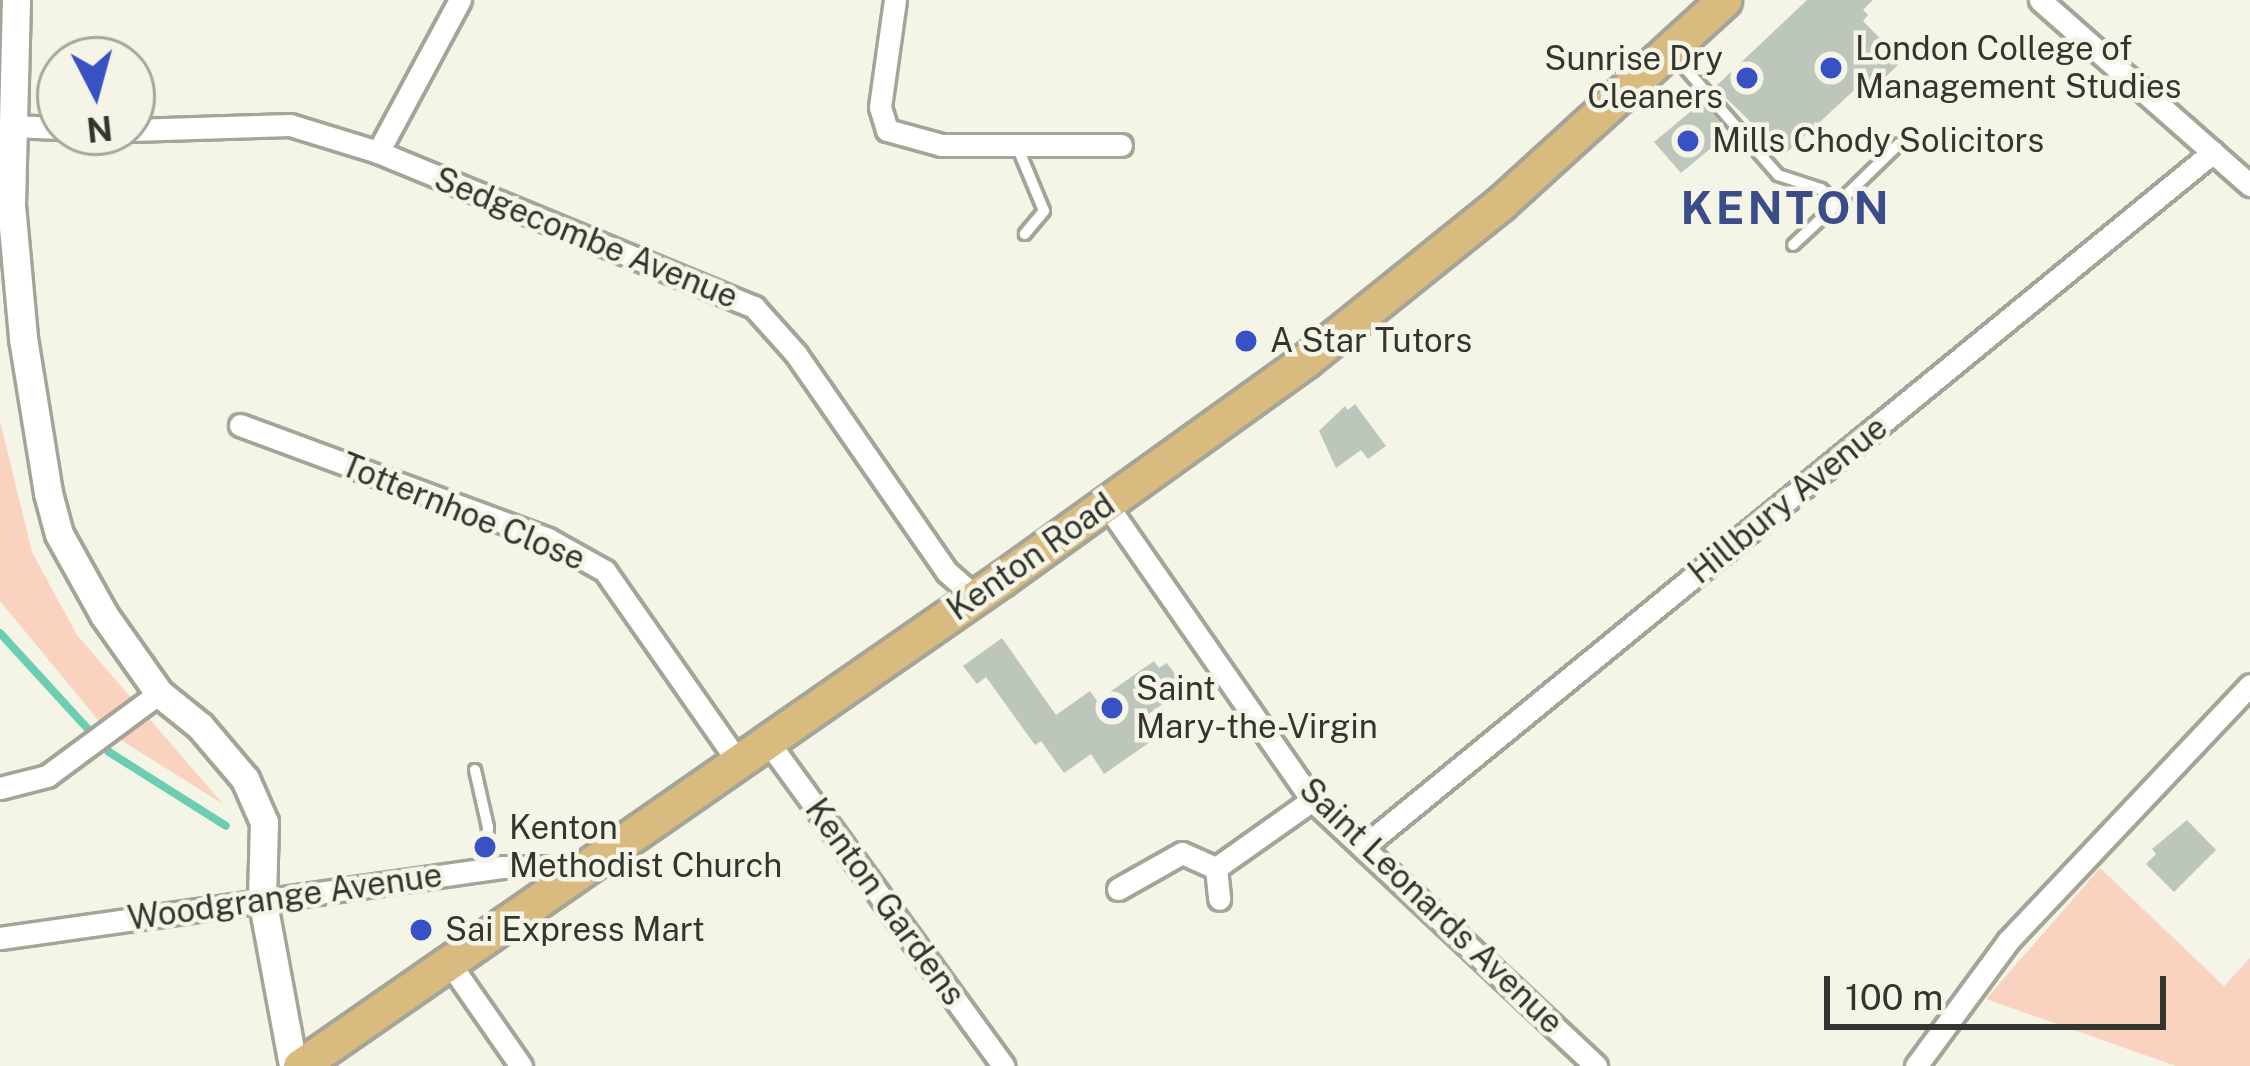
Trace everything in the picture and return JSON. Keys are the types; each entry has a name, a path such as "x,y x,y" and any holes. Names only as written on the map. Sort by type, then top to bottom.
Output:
{"main road":[{"name":"Kenton Road","path":"297,1066 1107,505 1306,360 1501,204 1724,0"}],"street":[{"path":"14,0 11,205 23,338 48,493 59,534 81,575 159,693 200,726 245,779 264,823 262,898 297,1066"},
{"path":"378,152 460,0"},
{"path":"895,0 880,107 887,130 941,145 1121,145"},
{"path":"2040,0 2250,185"},
{"name":"Sedgecombe Avenue","path":"156,129 290,125 378,152 754,307 796,354 947,572 975,596"},
{"path":"11,127 36,128"},
{"name":"Hillbury Avenue","path":"1363,848 2213,152"},
{"name":"Totternhoe Close","path":"240,425 548,539 605,571 737,760"},
{"name":"Saint Leonards Avenue","path":"1107,505 1312,800 1597,1066"},
{"path":"1916,1066 2008,941 2250,685"},
{"path":"0,788 46,776 159,693"},
{"name":"Kenton Gardens","path":"766,739 1004,1066"},
{"path":"1216,868 1312,800"},
{"path":"1118,890 1182,854 1216,868"},
{"name":"Woodgrange Avenue","path":"0,938 486,869 542,867 568,878"},
{"path":"1216,868 1220,899"},
{"path":"448,961 521,1066"}],"lane":[{"path":"1670,50 1778,176 1821,189 1838,204"},
{"path":"1793,245 1899,144"},
{"path":"1018,146 1044,211 1025,234"},
{"path":"475,770 488,827 486,869"}],"shaded area":[{"path":"0,421 32,552 77,635 223,804 108,732 0,601"},
{"path":"2100,868 2224,986 2250,958 2250,1066 2176,1066 1986,999"}],"building":[{"path":"1807,0 1873,0 1863,10 1868,15 1863,21 1902,61 1871,91 1863,82 1784,155 1715,87"},
{"name":"Mills Chody Solicitors","path":"1702,102 1721,124 1715,130 1722,139 1681,173 1654,142"},
{"path":"1355,404 1386,446 1368,459 1361,450 1336,468 1319,431 1345,406 1348,410"},
{"name":"Saint Mary-the-Virgin","path":"1002,638 1056,715 1090,691 1097,701 1154,661 1159,668 1167,663 1185,688 1139,721 1153,740 1104,774 1091,754 1064,773 1041,741 1035,745 986,677 977,684 963,666"},
{"path":"2187,820 2216,850 2174,892 2146,864 2156,854 2152,849"}],"waterway":[{"path":"0,633 109,752 226,826"}],"place":[{"name":"London College of Management Studies","path":"1831,68"},
{"name":"Sunrise Dry Cleaners","path":"1747,78"},
{"name":"Mills Chody Solicitors","path":"1688,141"},
{"name":"A Star Tutors","path":"1246,341"},
{"name":"Saint Mary-the-Virgin","path":"1112,708"},
{"name":"Kenton Methodist Church","path":"485,847"},
{"name":"Sai Express Mart","path":"421,930"}],"district":[{"name":"KENTON","path":"1786,208"}]}
